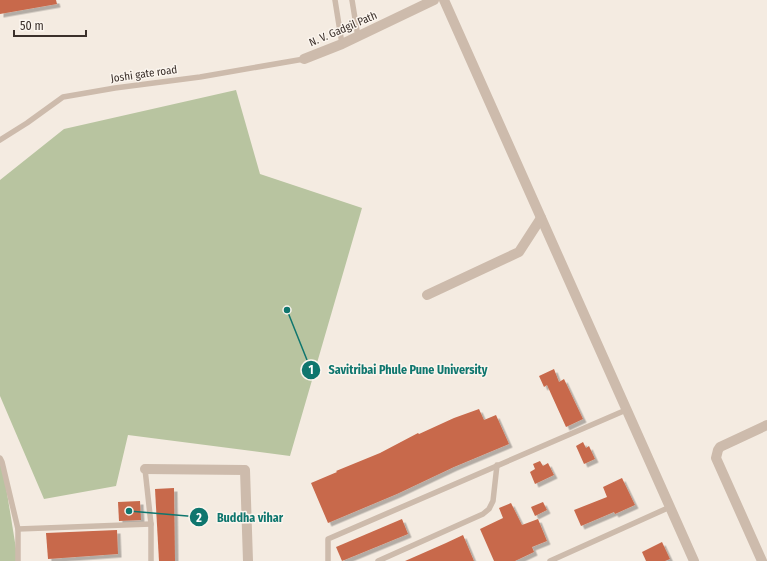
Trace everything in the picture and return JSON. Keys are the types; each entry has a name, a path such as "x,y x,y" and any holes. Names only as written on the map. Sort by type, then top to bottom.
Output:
{"street":[{"name":"N. V. Gadgil Path","path":"304,58 358,37 434,0"},
{"path":"444,0 694,561"},
{"path":"427,295 519,252 541,218"},
{"path":"762,561 716,458 720,447 767,425"},
{"path":"145,469 245,470 248,561"}],"lane":[{"path":"335,0 342,44"},
{"path":"352,0 358,37"},
{"name":"Joshi gate road","path":"0,140 63,97 304,58"},
{"path":"328,561 328,539 626,410"},
{"path":"0,458 18,529 18,561"},
{"path":"378,561 483,514 489,509 493,501 497,465"},
{"path":"145,469 151,524 151,561"},
{"path":"550,561 670,507"},
{"path":"18,529 151,524"}],"green space":[{"path":"236,90 260,174 362,208 290,456 128,435 116,486 44,499 0,396 0,180 64,129"},
{"path":"0,458 2,462 18,561 0,561"}],"building":[{"path":"0,0 56,0 57,4 0,14"},
{"path":"554,369 559,382 564,379 583,419 566,427 547,385 544,387 539,376"},
{"path":"479,409 484,420 496,415 509,444 328,523 311,483 380,453 418,433 419,434 454,418"},
{"path":"583,442 586,448 589,446 595,459 584,464 576,446"},
{"path":"540,461 543,466 548,463 554,475 535,484 530,472 535,469 533,464"},
{"path":"622,478 635,505 581,526 574,510 607,497 603,487"},
{"path":"174,488 175,561 159,561 155,489"},
{"path":"140,501 141,520 119,521 118,502"},
{"path":"543,502 547,510 535,516 531,507"},
{"path":"511,503 522,525 538,519 547,541 532,547 534,552 515,561 494,561 480,529 503,518 499,508"},
{"path":"402,519 408,534 342,561 336,547"},
{"path":"117,530 118,554 48,559 46,533"},
{"path":"463,535 474,561 405,561 446,543"},
{"path":"662,542 670,559 665,561 646,561 642,552"}],"place":[{"name":"Savitribai Phule Pune University","path":"287,310"},
{"name":"Buddha vihar","path":"129,511"}]}
